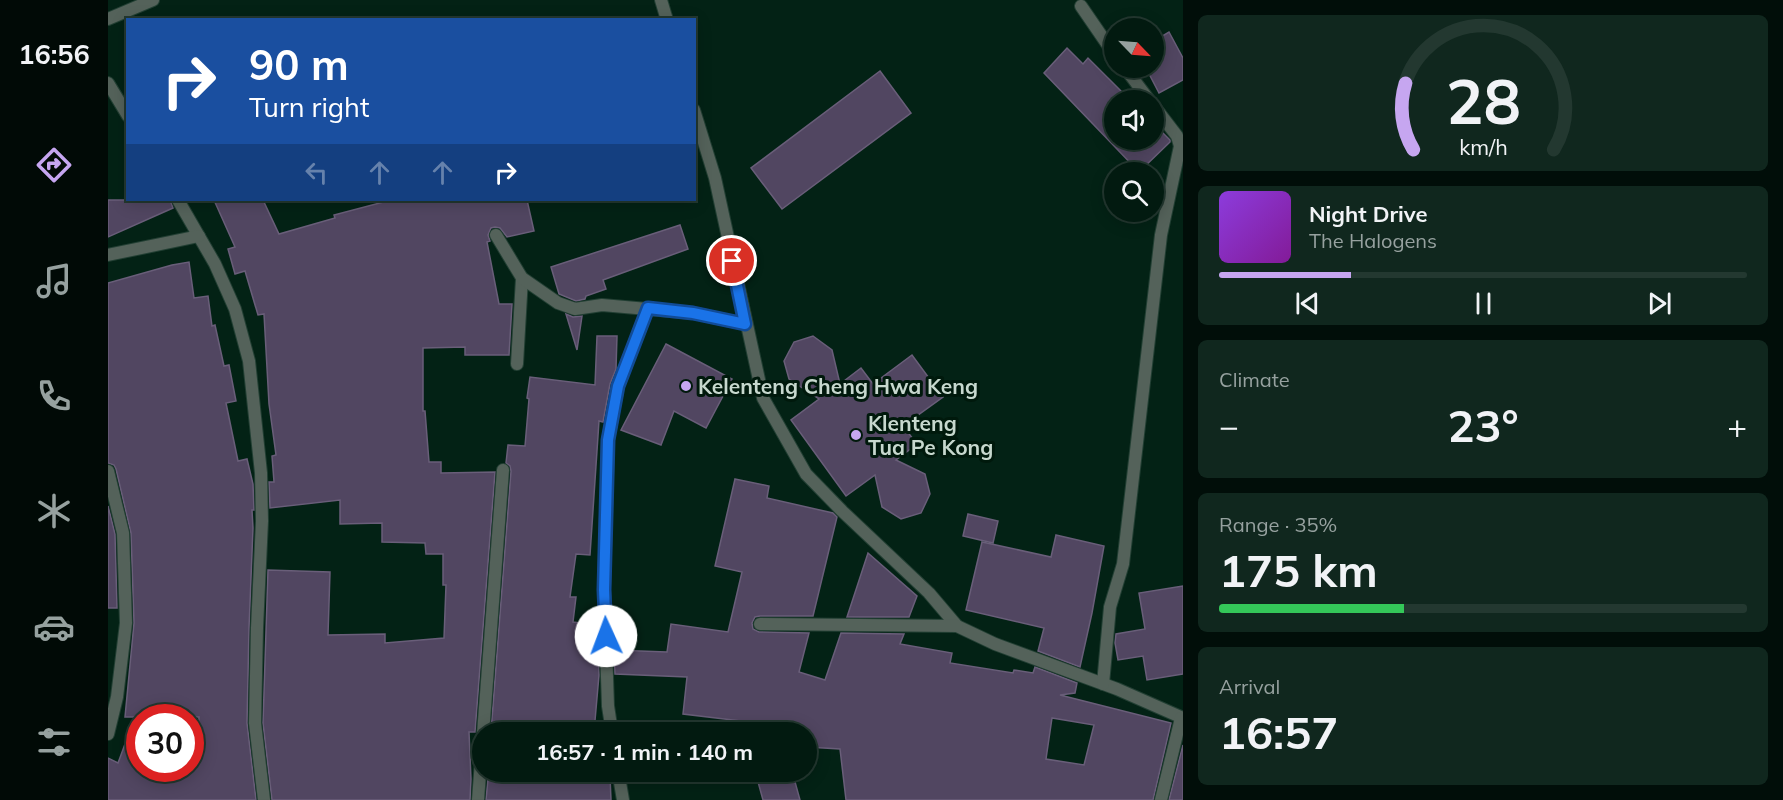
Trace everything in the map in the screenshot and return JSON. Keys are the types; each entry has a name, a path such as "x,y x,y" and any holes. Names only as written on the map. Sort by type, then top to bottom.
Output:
{"street":[{"path":"108,20 153,0"},
{"path":"661,0 666,18"},
{"path":"1081,6 1104,39"},
{"path":"108,83 126,113"},
{"path":"696,116 715,178 745,324 763,398 806,474 929,593 957,626 995,644 1103,684 1182,718 1161,800"},
{"path":"1103,684 1110,608 1123,564 1161,235 1180,146 1177,136 1164,119"},
{"path":"179,201 215,264 235,309 249,361 261,473 262,521 255,723 264,800"},
{"path":"496,235 522,278 558,303 575,309 602,305 693,313 745,324"},
{"path":"108,255 198,236"},
{"path":"517,364 522,278"},
{"path":"610,722 604,590 608,440 618,386 648,308"},
{"path":"478,800 504,470"},
{"path":"108,471 123,533 126,623 117,697 108,734"},
{"path":"760,624 957,626"},
{"path":"620,782 623,800"}],"building":[{"path":"1169,32 1183,58 1183,80 1164,90 1157,90 1151,78 1164,78 1164,35"},
{"path":"1067,48 1083,64 1088,58 1104,74 1104,78 1108,78 1120,90 1104,90 1104,136 1044,73"},
{"path":"880,71 911,113 782,209 751,168"},
{"path":"1164,134 1170,140 1164,148"},
{"path":"1118,150 1162,150 1149,162 1129,162"},
{"path":"108,200 170,201 173,208 108,237"},
{"path":"214,201 263,201 279,234 335,218 334,215 387,201 527,201 534,231 507,237 500,228 495,227 491,228 488,235 490,241 487,242 499,304 512,304 509,355 465,355 465,347 423,348 423,411 425,411 429,462 441,462 441,473 495,472 476,722 472,722 472,732 469,732 470,800 272,800 263,723 268,570 330,572 328,635 385,634 385,643 444,638 446,585 443,585 443,554 426,554 425,543 382,542 382,523 340,524 340,500 270,508 269,482 274,482 272,456 276,455 269,404 264,314 258,315 245,271 235,274 228,249 235,247"},
{"path":"680,225 688,249 603,280 606,289 586,296 585,299 576,301 559,294 551,267"},
{"path":"189,262 194,298 208,296 212,326 215,325 224,366 229,365 236,401 226,403 238,461 247,459 253,484 247,723 256,800 108,800 108,758 118,763 126,741 126,782 204,782 204,704 126,704 134,623 131,533 116,469 114,465 108,463 108,283"},
{"path":"566,314 573,317 582,316 577,350"},
{"path":"597,336 617,336 616,369 610,384 603,422 599,421 590,555 576,554 570,597 576,597 573,622 597,625 596,650 598,650 599,675 595,722 492,722 511,471 510,466 506,463 508,445 525,446 530,377 595,385"},
{"name":"Klenteng Tua Pe Kong","path":"813,336 832,350 840,384 861,368 873,384 912,355 943,397 903,426 917,444 896,460 925,474 930,494 921,513 901,519 882,507 875,475 846,496 791,420 819,399 789,379 784,361 794,342"},
{"name":"Kelenteng Cheng Hwa Keng","path":"666,344 732,379 706,428 674,411 661,445 621,430"},
{"path":"735,479 769,486 767,498 833,513 837,517 813,616 760,616 755,617 752,623 753,629 759,632 809,633 799,672 825,680 841,633 904,634 900,644 952,653 950,663 1013,673 1014,670 1033,673 1035,667 1077,683 1075,693 1060,695 1171,723 1153,800 846,800 840,749 817,748 817,722 750,722 683,714 687,677 615,674 614,650 667,652 671,624 728,632 742,572 715,566","holes":["1052,718 1094,725 1084,765 1046,759"]},
{"path":"108,506 115,534 117,608 108,608"},
{"path":"968,514 998,521 993,543 963,536"},
{"path":"1056,535 1104,546 1080,667 1038,651 1044,628 966,610 982,542 1051,557"},
{"path":"868,553 917,596 909,617 847,617"},
{"path":"1183,586 1183,674 1147,680 1143,656 1118,660 1116,634 1145,629 1139,593"},
{"path":"1183,745 1183,800 1169,800"},
{"path":"488,782 610,782 611,800 486,800"},
{"path":"758,782 795,782 800,800 763,800"}],"place":[{"name":"Kelenteng Cheng Hwa Keng","path":"686,386"},
{"name":"Klenteng Tua Pe Kong","path":"856,435"}],"route":[{"path":"606,636 604,590 608,440 618,386 648,308 693,313 745,324 732,261"}]}
